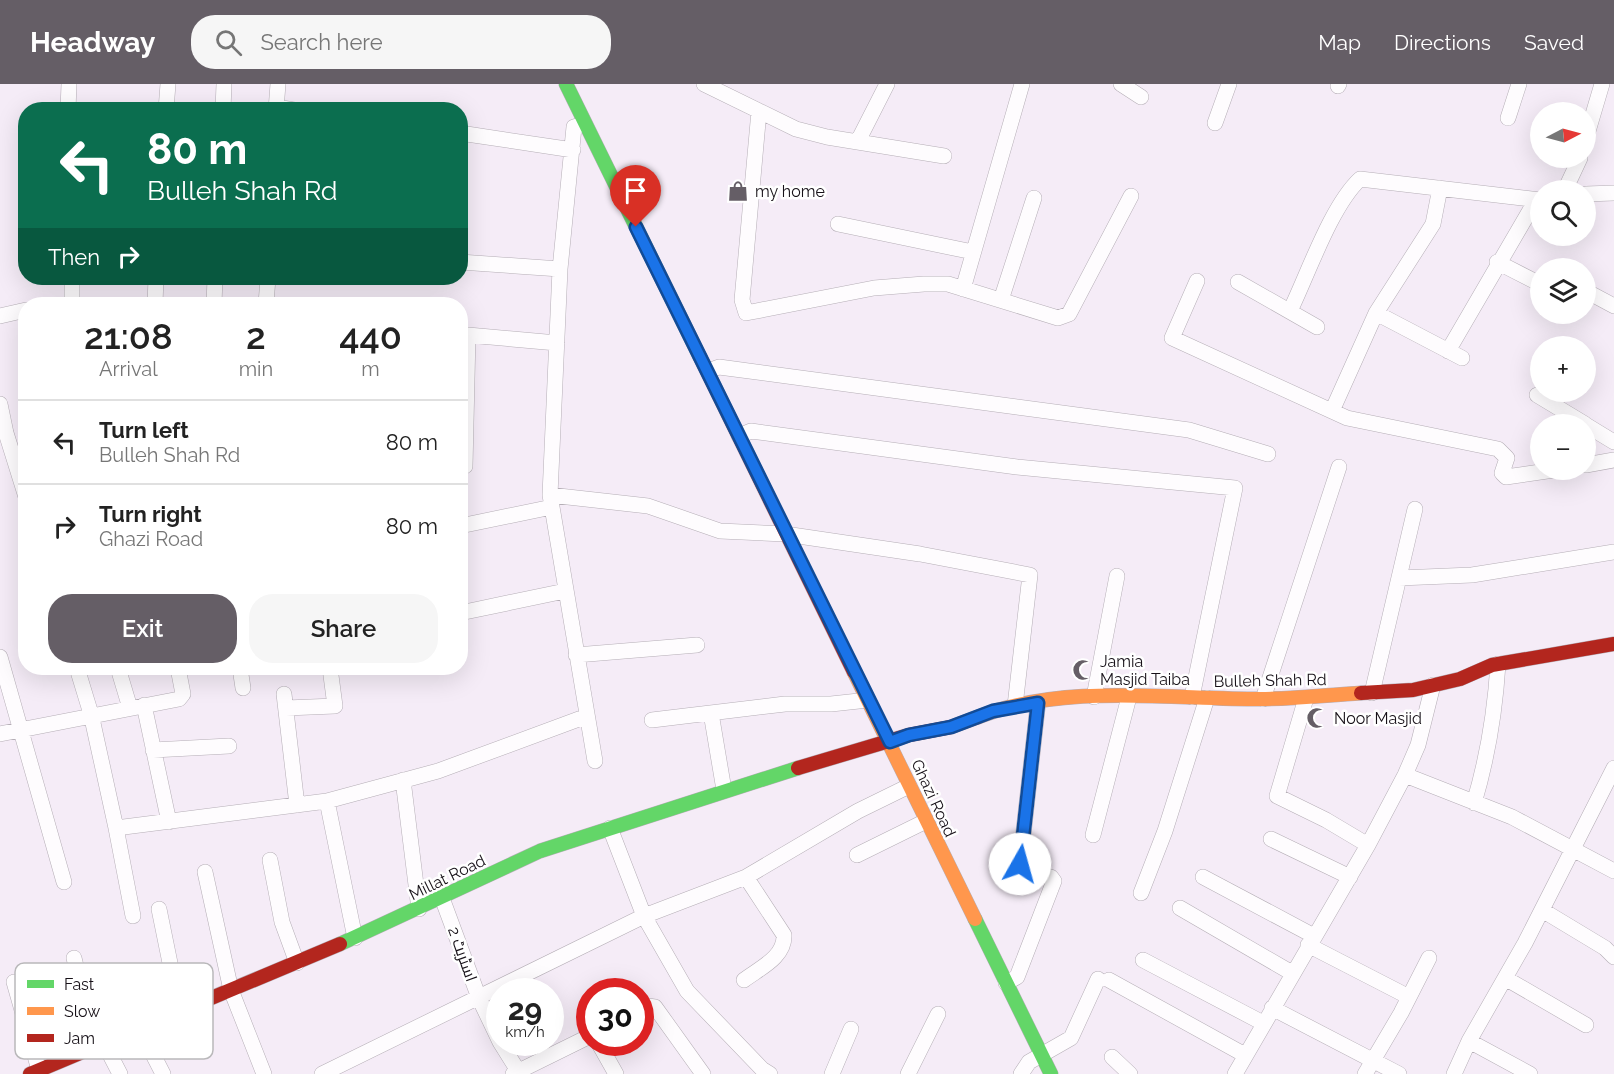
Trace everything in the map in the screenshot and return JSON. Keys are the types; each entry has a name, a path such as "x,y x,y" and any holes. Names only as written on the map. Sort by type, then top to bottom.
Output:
{"street":[{"path":"68,102 69,84"},
{"path":"167,102 168,84"},
{"path":"223,102 224,84"},
{"path":"276,102 278,84"},
{"name":"Ghazi Road","path":"566,84 1051,1074"},
{"path":"704,84 796,129 827,137 944,156"},
{"path":"858,141 887,84"},
{"path":"963,289 1022,84"},
{"path":"1121,84 1141,97"},
{"path":"1215,123 1229,84"},
{"path":"1508,118 1519,84"},
{"path":"1596,104 1602,84"},
{"path":"759,111 742,300 746,313 901,284 948,284 1058,318 1069,314 1131,196"},
{"path":"584,124 574,127 560,269 551,501 595,761"},
{"path":"468,135 573,150"},
{"path":"1290,311 1338,210 1350,189 1360,179 1530,199"},
{"path":"1332,411 1376,314 1433,224 1440,189"},
{"path":"1596,194 1614,193"},
{"path":"1001,300 1034,198"},
{"path":"1376,314 1455,354 1497,262 1516,238 1530,214"},
{"path":"838,224 973,252"},
{"path":"1497,262 1530,279"},
{"path":"468,263 560,269"},
{"path":"1197,281 1172,338 1347,418 1498,449 1507,458 1502,473 1506,477 1530,474"},
{"path":"1238,282 1317,327"},
{"path":"1596,296 1614,306"},
{"path":"0,316 18,312"},
{"path":"468,335 557,343"},
{"path":"708,371 719,367 1009,408 1104,416 1190,430 1268,454"},
{"path":"1548,402 1567,414"},
{"path":"0,404 3,434 18,462"},
{"path":"739,436 751,431 1017,467 1235,488 1200,698 1165,831 1141,893"},
{"path":"1596,431 1614,442"},
{"path":"1596,463 1614,460"},
{"path":"1263,699 1339,467"},
{"path":"468,524 551,501 648,506 720,531 785,534 920,554 1030,575 1015,706"},
{"path":"1372,693 1414,509"},
{"path":"1399,578 1472,575 1614,552"},
{"path":"1094,697 1117,576"},
{"path":"468,611 565,591"},
{"name":"Bulleh Shah Rd","path":"890,742 909,735 951,727 1015,706 1094,697 1263,699 1413,690 1460,679 1498,664 1614,644"},
{"path":"576,655 697,645"},
{"path":"0,657 64,882"},
{"path":"1474,803 1488,756 1498,664"},
{"path":"79,675 91,714 133,916"},
{"path":"121,675 137,707 153,750 169,822"},
{"path":"0,734 182,697 179,675"},
{"path":"241,675 243,688"},
{"path":"297,805 285,701 335,706 331,675"},
{"path":"1235,1074 1311,940 1350,878 1405,775 1418,745 1433,685"},
{"path":"1093,834 1129,697"},
{"path":"1306,698 1277,796 1326,820 1368,845"},
{"path":"652,720 785,704 831,704 868,700"},
{"path":"1006,983 1017,977 1054,881 1051,877 1025,872 1020,864 1038,703"},
{"path":"711,713 724,790"},
{"path":"116,828 327,801 438,771 587,716"},
{"name":"Millat Road","path":"213,998 355,938 540,851 724,790 890,742"},
{"path":"153,750 229,746"},
{"path":"1405,775 1512,817 1614,871"},
{"path":"1454,1074 1469,1041 1542,910 1613,775"},
{"path":"403,780 419,909"},
{"path":"322,1074 644,916 746,877 858,811 909,786"},
{"path":"327,801 355,938"},
{"path":"857,855 926,821"},
{"path":"609,828 644,916 687,991 762,1069 770,1074"},
{"path":"1271,839 1350,878"},
{"path":"270,860 282,922 297,963"},
{"path":"205,872 231,990 264,1074"},
{"path":"744,980 779,953 784,944 784,935 746,877"},
{"path":"1203,878 1409,997"},
{"name":"اسٹریٹ 2","path":"442,898 486,1013"},
{"path":"1180,908 1292,973"},
{"path":"159,909 170,963"},
{"path":"1542,910 1605,948 1614,957"},
{"path":"74,958 75,963"},
{"path":"1369,1068 1429,958"},
{"path":"1143,960 1263,1023"},
{"path":"1505,978 1586,1025"},
{"path":"1021,1074 1029,1062 1071,1038 1103,980 1245,1055"},
{"path":"14,982 15,986"},
{"path":"654,1007 702,1074"},
{"path":"1272,1008 1369,1068 1399,1074"},
{"path":"908,1074 938,1014"},
{"path":"832,1074 851,1029"},
{"path":"1469,1041 1530,1074"},
{"path":"517,1073 576,1043"},
{"name":"اسٹریٹ 2","path":"508,1056 517,1073"},
{"path":"606,1056 616,1074"},
{"path":"1112,1057 1130,1074"},
{"name":"Millat Road","path":"34,1072 66,1059"},
{"path":"110,1059 120,1074"},
{"path":"155,1059 163,1074"}],"traffic: fast":[{"path":"566,84 700,357"},
{"path":"340,944 540,851 798,768"},
{"path":"975,919 1051,1074"}],"traffic: slow":[{"path":"854,672 975,919"},
{"path":"978,717 1011,706 1081,696 1260,699 1361,693"}],"traffic: jam":[{"path":"700,357 854,672"},
{"path":"1361,693 1413,690 1460,679 1492,665 1614,644"},
{"path":"798,768 909,735 951,727 978,717"},
{"path":"213,997 340,944"},
{"path":"30,1074 66,1059"}],"place":[{"name":"my home","path":"738,191"},
{"name":"Jamia Masjid Taiba","path":"1083,670"},
{"name":"Noor Masjid","path":"1317,718"}],"route":[{"path":"636,227 708,371 785,534 890,742 909,735 951,727 993,711 1038,703 1020,864"}]}
